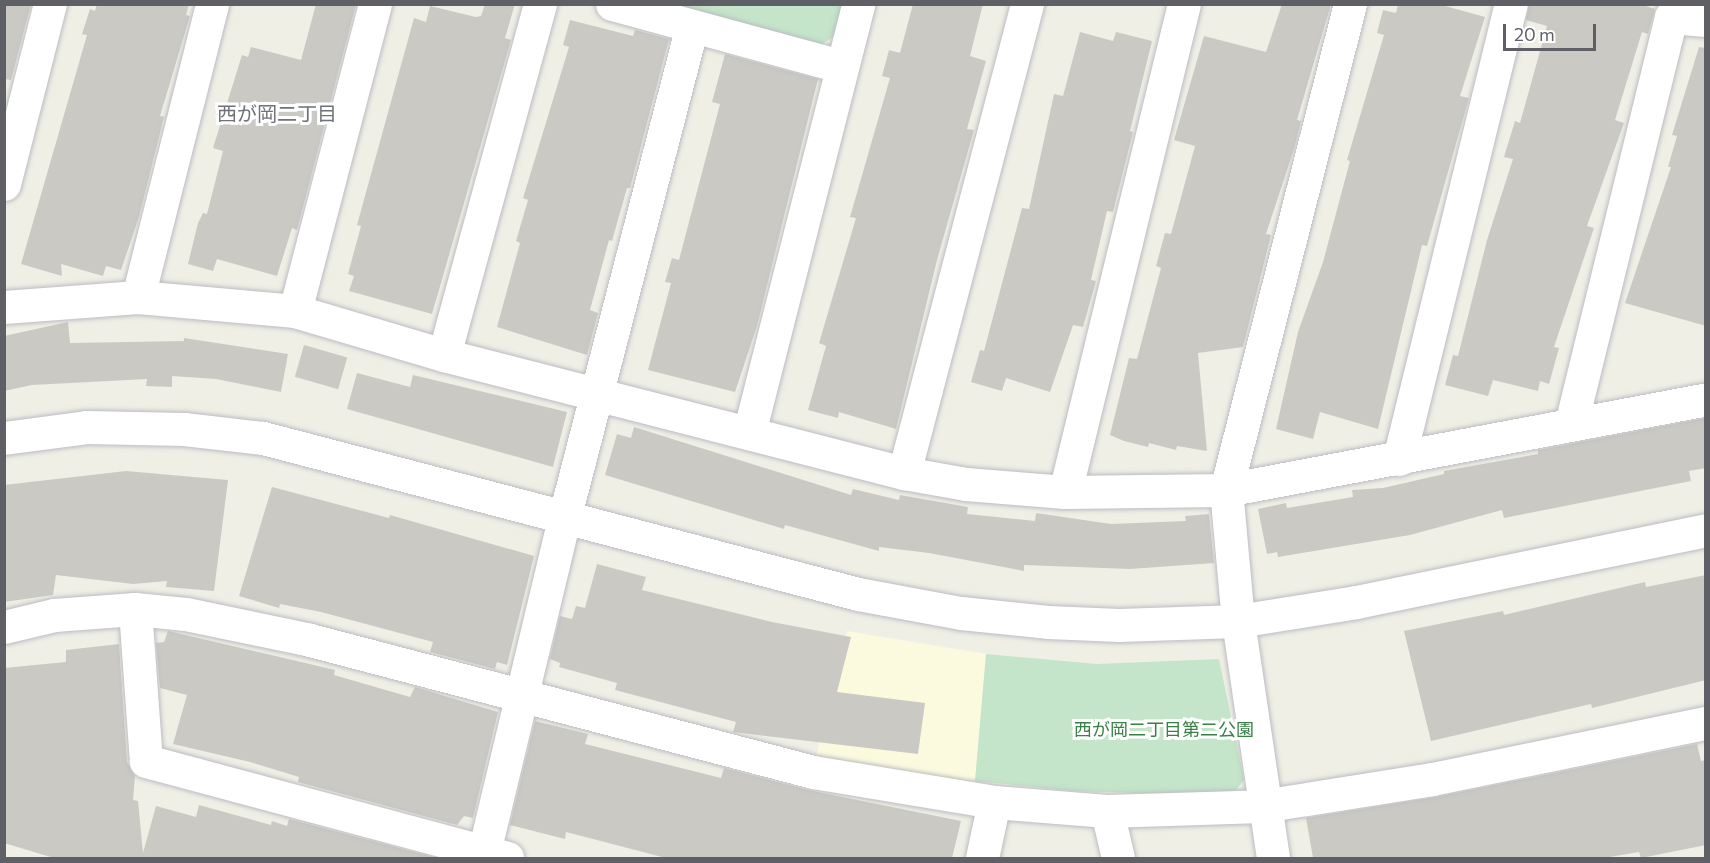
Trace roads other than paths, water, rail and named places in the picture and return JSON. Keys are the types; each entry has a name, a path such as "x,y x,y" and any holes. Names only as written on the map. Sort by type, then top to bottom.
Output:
{"street":[{"path":"4,184 50,4"},
{"path":"138,297 212,4"},
{"path":"295,310 375,4"},
{"path":"444,355 540,4"},
{"path":"612,4 840,66"},
{"path":"748,433 840,66 858,4"},
{"path":"904,473 1027,4"},
{"path":"1065,492 1184,4"},
{"path":"1273,858 1262,806 1238,621 1227,490 1350,4"},
{"path":"1399,459 1511,4"},
{"path":"1571,424 1671,17 1706,20"},
{"path":"135,609 146,761 495,855 520,696 692,26"},
{"path":"4,307 138,297 295,310 444,355 904,473 966,484 1065,492 1227,490 1706,399"},
{"path":"4,438 86,427 184,429 263,438 564,519 858,594 961,613 1119,625 1238,621 1356,602 1706,530"},
{"path":"4,627 54,615 135,609 186,614 310,640 813,772 994,802 1107,811 1262,806 1432,778 1706,723"},
{"path":"982,858 994,802"},
{"path":"1107,811 1118,858"}],"district":[{"name":"西が岡二丁目","path":"277,113"}],"park label":[{"name":"西が岡二丁目第二公園","path":"1164,729"}]}
